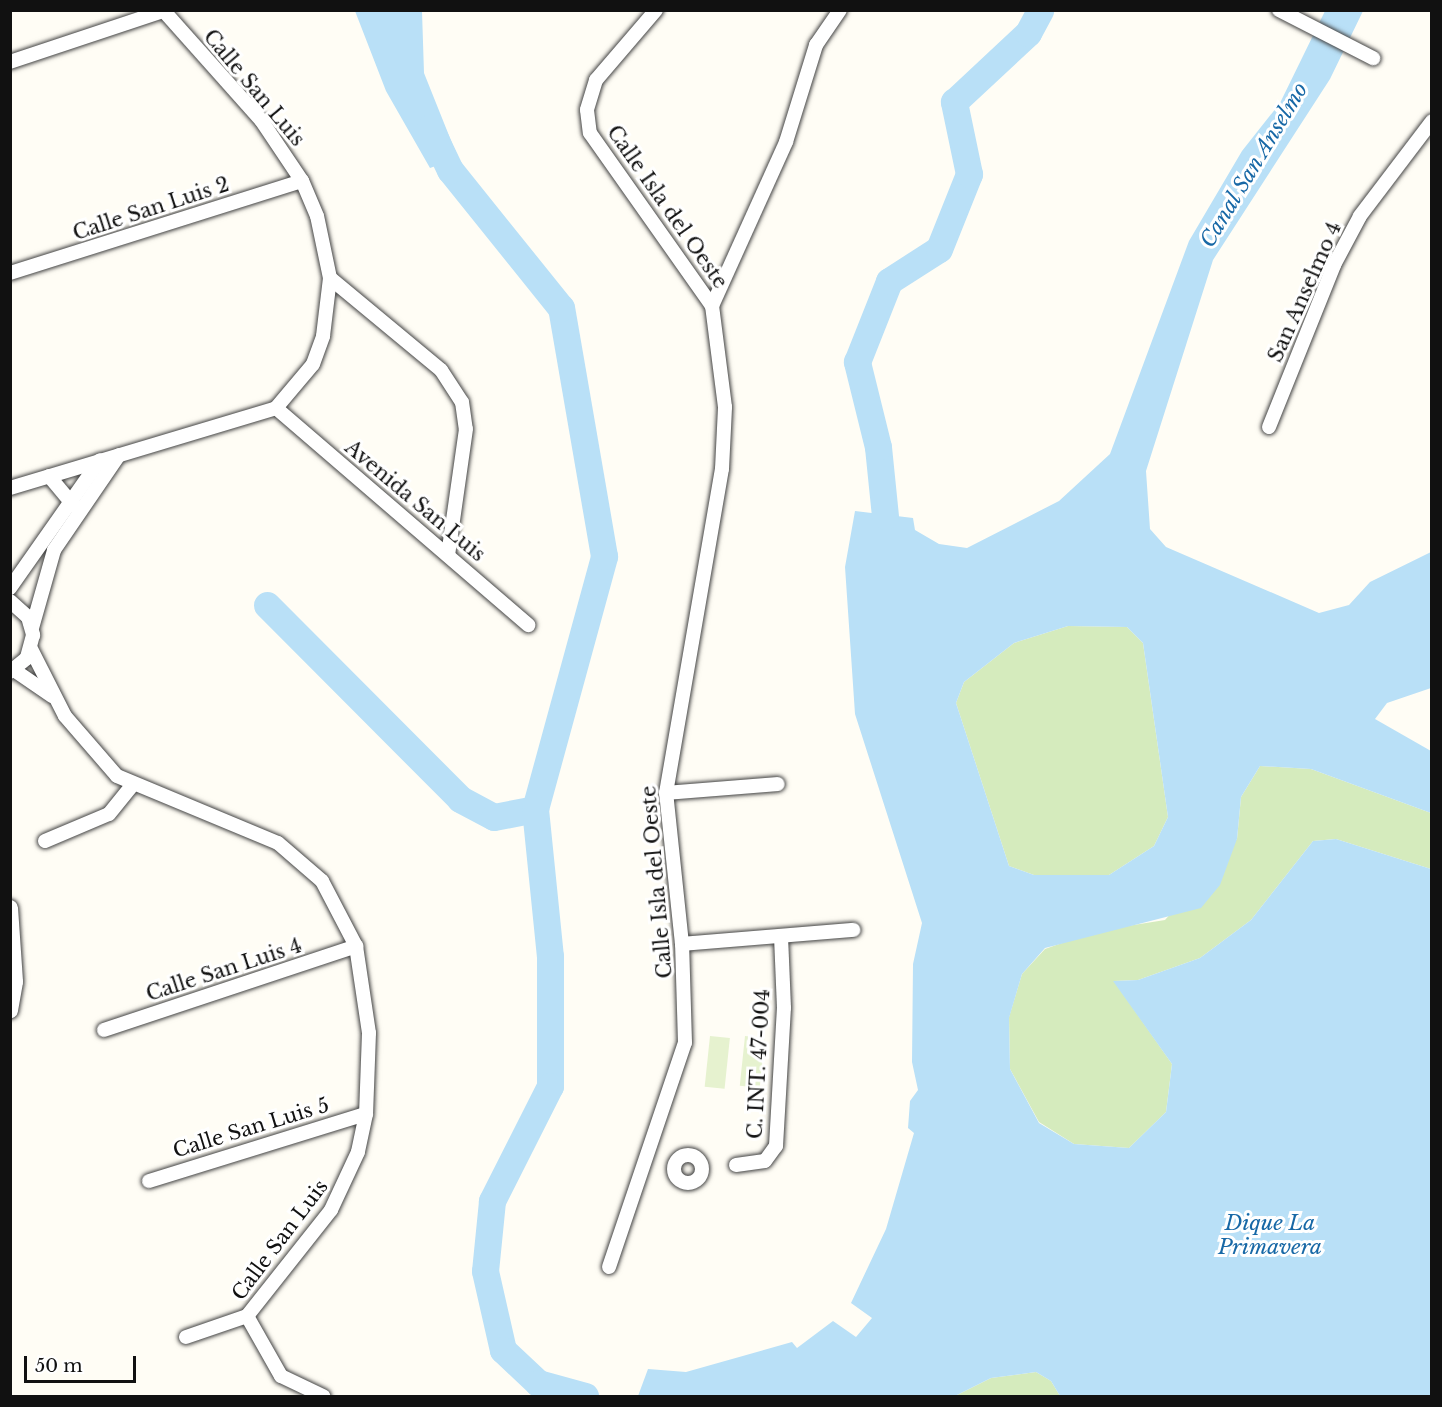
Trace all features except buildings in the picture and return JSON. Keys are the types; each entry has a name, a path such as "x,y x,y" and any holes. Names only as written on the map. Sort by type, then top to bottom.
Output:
{"street":[{"name":"Calle Isla del Oeste","path":"609,1267 650,1156 685,1044 682,944 666,793 722,469 724,408 712,306 590,134 587,110 596,80 656,10"},
{"name":"Calle Isla del Oeste","path":"712,306 786,142 816,45 840,10"},
{"path":"1279,10 1311,22 1354,43 1374,58"},
{"path":"10,62 163,11"},
{"name":"Calle San Luis","path":"163,11 261,120 302,181 317,216 330,278 328,314 313,363 276,408"},
{"name":"San Anselmo 4","path":"1269,427 1334,265 1360,216 1431,121"},
{"name":"Calle San Luis 2","path":"10,273 302,181"},
{"path":"330,278 441,370 462,402 466,429 448,555"},
{"path":"10,488 276,408"},
{"name":"Avenida San Luis","path":"276,408 528,625"},
{"path":"10,588 73,505 119,455"},
{"path":"12,671 31,650 32,628 54,550 73,505 100,460"},
{"path":"48,476 73,505"},
{"path":"10,602 32,628"},
{"name":"Calle San Luis","path":"31,650 52,696 102,763 132,786 231,821 285,848 322,882 356,946 368,1023 366,1114 351,1174 331,1210 247,1316 281,1376 322,1396"},
{"name":"Calle San Luis","path":"12,671 52,696"},
{"path":"666,793 778,784"},
{"path":"45,841 109,814 132,786"},
{"path":"10,908 15,982 10,1011"},
{"path":"682,944 853,930"},
{"name":"C. INT. 47-004","path":"736,1165 765,1161 776,1146 784,1008 781,937"},
{"name":"Calle San Luis 4","path":"104,1029 356,946"},
{"name":"Calle San Luis 5","path":"149,1181 366,1114"},
{"path":"650,1156 675,1164"},
{"path":"186,1336 247,1316"}],"green space":[{"path":"1068,626 1127,627 1143,643 1168,817 1154,846 1109,875 1034,875 1009,866 956,703 964,682 1014,643"},
{"path":"1260,766 1311,769 1431,813 1431,869 1336,839 1313,841 1251,920 1200,958 1138,980 1114,981 1172,1064 1166,1112 1129,1148 1074,1144 1039,1122 1010,1069 1009,1017 1022,974 1045,949 1096,931 1165,920 1237,839 1241,797"},
{"path":"710,1036 730,1038 725,1089 705,1087"},
{"path":"745,1036 765,1038 760,1088 740,1086"},
{"path":"1036,1372 1051,1381 1060,1396 955,1396 991,1378"}],"water":[{"path":"355,11 422,11 424,73 458,158 430,168 386,91"},
{"name":"Dique La Primavera","path":"1325,11 1363,11 1330,79 1213,260 1146,471 1150,529 1166,547 1319,613 1349,605 1370,582 1431,552 1431,688 1387,703 1375,719 1431,751 1431,813 1311,769 1260,766 1241,797 1237,839 1220,885 1201,908 1045,948 1022,974 1009,1018 1010,1069 1039,1123 1074,1144 1129,1148 1166,1112 1172,1064 1113,981 1138,980 1200,958 1251,920 1313,841 1336,839 1431,869 1431,1396 1060,1396 1051,1381 1036,1372 991,1378 955,1396 638,1396 648,1369 686,1372 792,1342 797,1348 833,1321 856,1337 872,1318 851,1303 886,1229 914,1133 908,1128 910,1101 918,1090 912,1062 913,964 922,923 855,714 845,567 855,511 913,518 915,530 939,544 967,548 1059,501 1110,454 1189,241 1242,151 1280,103","holes":["1068,626 1127,627 1143,643 1168,817 1154,846 1109,875 1034,875 1009,866 956,703 964,682 1014,643"]}],"waterway":[{"path":"885,516 878,447 857,362 889,281 939,249 969,174 954,102 1028,33 1040,10"},
{"path":"267,605 460,799 494,817 535,809 604,556 561,308 450,170 430,128"},
{"path":"535,809 550,956 550,1086 492,1201 485,1271 503,1350 538,1383 585,1396"}],"water label":[{"name":"Canal San Anselmo","path":"1254,165"}]}
